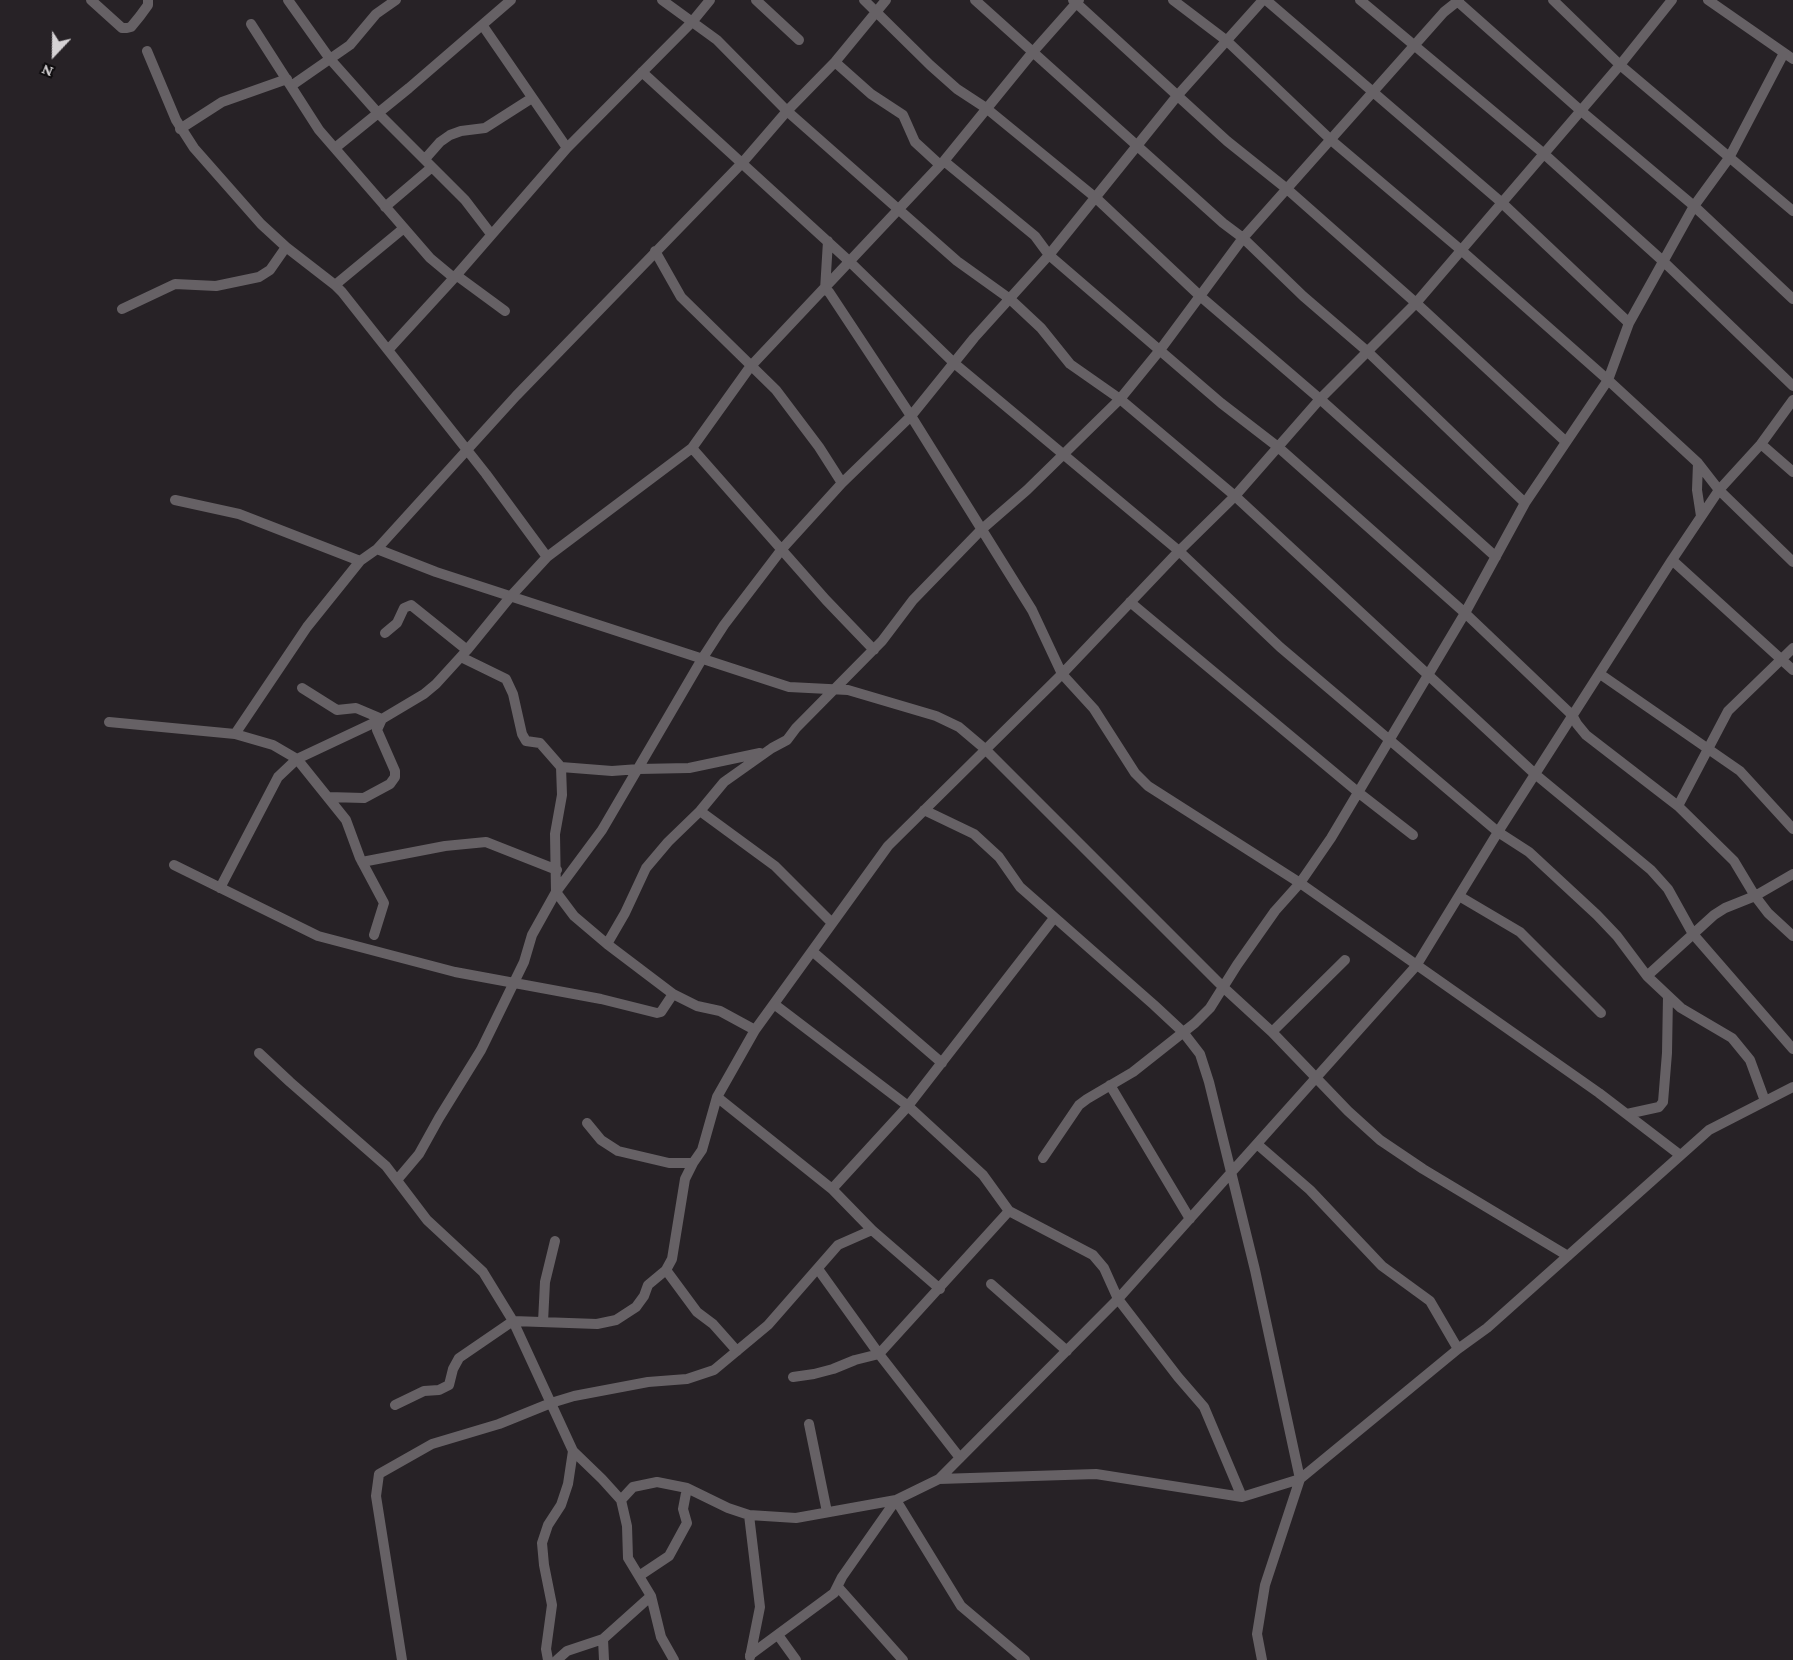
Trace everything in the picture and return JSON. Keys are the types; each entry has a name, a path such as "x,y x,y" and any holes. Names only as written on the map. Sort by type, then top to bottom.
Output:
{"street":[{"path":"91,0 122,28 131,27 148,5 148,0"},
{"path":"288,0 330,59 378,113 465,200 491,234"},
{"path":"180,129 222,102 289,83 330,59 350,45 376,14 396,0"},
{"path":"335,148 483,26 511,0"},
{"path":"662,0 717,40 787,111 957,261 1010,299 1041,328 1070,364 1120,399 1235,496 1536,774 1651,870 1668,889 1693,934 1793,1049"},
{"path":"388,350 567,148 692,22 710,0"},
{"path":"756,0 799,39"},
{"path":"864,0 957,89 986,108 1096,198 1200,296 1320,399 1496,557"},
{"path":"235,734 307,627 360,561 377,549 516,396 743,162 787,111 835,62 886,0"},
{"path":"975,0 1368,352 1525,503"},
{"path":"1173,0 1227,41 1331,140 1461,250 1608,380 1698,463 1719,490 1793,562"},
{"path":"397,1180 419,1154 481,1050 524,962 532,935 556,892 602,830 702,658 724,625 782,549 842,483 911,416 954,363 1049,255 1177,96 1265,0 1501,202 1629,323"},
{"path":"1359,0 1543,153 1664,262 1793,386"},
{"path":"1552,0 1620,65 1793,211"},
{"path":"394,1405 424,1391 439,1390 449,1385 453,1369 459,1358 513,1322 597,1324 616,1320 636,1307 648,1285 666,1270 672,1259 685,1179 702,1150 717,1097 755,1030 888,846 1062,674 1179,551 1235,496 1320,399 1416,303 1620,65 1672,0"},
{"path":"1043,1158 1079,1106 1133,1072 1195,1023 1210,1008 1275,911 1300,883 1359,794 1466,613 1525,503 1608,380 1629,323 1694,206 1729,158 1789,56 1708,0"},
{"path":"220,888 279,777 297,759 382,719 424,694 464,653 547,557 692,448 750,367 825,290 942,163 1076,1 1227,141 1287,189 1416,303 1566,441"},
{"path":"607,944 625,913 646,868 668,842 700,811 724,782 787,740 796,728 874,650 913,600 981,530 1027,490 1120,399 1160,350 1243,238 1414,45 1444,12 1458,1 1580,110 1694,206 1793,299"},
{"path":"251,24 319,130 430,258 505,311"},
{"path":"483,26 567,148"},
{"path":"147,51 180,129 194,148 261,224 286,247 335,285 467,450 547,557"},
{"path":"835,62 871,94 903,115 915,142 1035,236 1049,255 1221,403 1278,447 1466,613 1572,714 1586,735 1678,806 1734,861 1768,913 1793,936"},
{"path":"642,72 828,241 954,363 1179,551 1280,647 1389,740 1498,832 1529,852 1597,915 1617,936 1647,976 1681,1008 1732,1038 1750,1060 1765,1101"},
{"path":"385,207 429,163 440,142 461,131 485,128 532,98"},
{"path":"335,285 404,228"},
{"path":"825,290 828,241"},
{"path":"122,309 175,284 216,286 259,278 270,270 286,247"},
{"path":"655,251 681,297 776,390 819,447 842,483"},
{"path":"825,290 829,292 911,416 1032,610 1062,674 1094,709 1135,773 1148,786 1300,883 1627,1114 1680,1155"},
{"path":"621,1500 633,1487 657,1482 687,1488 728,1508 749,1515 796,1518 896,1500 939,1479 1118,1299 1416,966 1572,714 1701,516 1719,490 1761,444 1793,400"},
{"path":"1761,444 1793,472"},
{"path":"692,448 826,600 874,650"},
{"path":"1698,463 1697,490 1701,516"},
{"path":"175,500 239,514 360,561"},
{"path":"377,549 436,572 789,687 848,690 936,716 959,727 985,749 1380,1140 1423,1169 1568,1256"},
{"path":"1672,560 1793,670"},
{"path":"1130,602 1359,794 1413,835"},
{"path":"386,633 397,623 404,608 411,605 464,653 506,679 513,694 522,734 526,741 540,743 561,767 562,795 555,834 556,892 574,916 674,994 697,1006 720,1011 755,1030"},
{"path":"1678,806 1728,711 1793,648"},
{"path":"1600,674 1740,771 1793,830"},
{"path":"302,688 337,710 356,708 382,719"},
{"path":"328,797 364,798 390,784 395,777 377,730 382,719"},
{"path":"109,722 235,734 273,745 297,759 346,820 362,862 384,903 374,935"},
{"path":"561,767 612,771 689,768 766,752"},
{"path":"924,810 974,834 999,857 1020,887 1154,1005 1183,1032 1200,1054 1256,1270 1300,1479 1265,1585 1257,1634 1260,1659"},
{"path":"700,811 776,866 832,923"},
{"path":"362,862 445,846 486,842 557,870"},
{"path":"174,865 318,936 454,972 601,999 657,1013 661,1012 674,994"},
{"path":"1647,976 1725,908 1755,896 1793,874"},
{"path":"1459,896 1520,932 1601,1013"},
{"path":"832,1189 908,1106 1054,918"},
{"path":"812,951 942,1063"},
{"path":"1272,1032 1345,960"},
{"path":"1627,1114 1659,1107 1663,1102 1668,996"},
{"path":"774,1004 908,1106 983,1175 1010,1211 1093,1255 1104,1268 1118,1299 1204,1407 1242,1497"},
{"path":"259,1053 386,1166 427,1220 483,1272 513,1322 573,1451 621,1500 627,1526 628,1558 651,1596 661,1637 674,1660"},
{"path":"1110,1085 1190,1219"},
{"path":"939,1479 1095,1474 1242,1497 1300,1479 1458,1349 1487,1328 1709,1130 1793,1087"},
{"path":"717,1097 832,1189 872,1230 940,1289"},
{"path":"587,1123 601,1140 618,1151 669,1163 693,1163"},
{"path":"1257,1144 1310,1190 1382,1266 1430,1301 1458,1349"},
{"path":"793,1377 833,1370 855,1360 879,1354 1010,1211"},
{"path":"402,1660 376,1496 379,1474 432,1444 499,1424 574,1395 687,1379 714,1370 768,1325 838,1245 872,1230"},
{"path":"543,1322 545,1282 555,1241"},
{"path":"818,1269 879,1354 960,1458"},
{"path":"666,1270 697,1312 713,1324 737,1351"},
{"path":"991,1284 1067,1351"},
{"path":"809,1424 828,1512"},
{"path":"548,1660 546,1649 552,1605 542,1543 548,1525 561,1505 568,1484 573,1451"},
{"path":"639,1576 669,1556 687,1523 683,1509 687,1488"},
{"path":"750,1658 834,1593 842,1577 896,1500"},
{"path":"896,1500 961,1606 1025,1660"},
{"path":"749,1515 760,1607 750,1658"},
{"path":"838,1587 903,1660"},
{"path":"557,1660 567,1651 603,1639 651,1596"},
{"path":"778,1635 796,1660"},
{"path":"603,1639 604,1660"}]}
